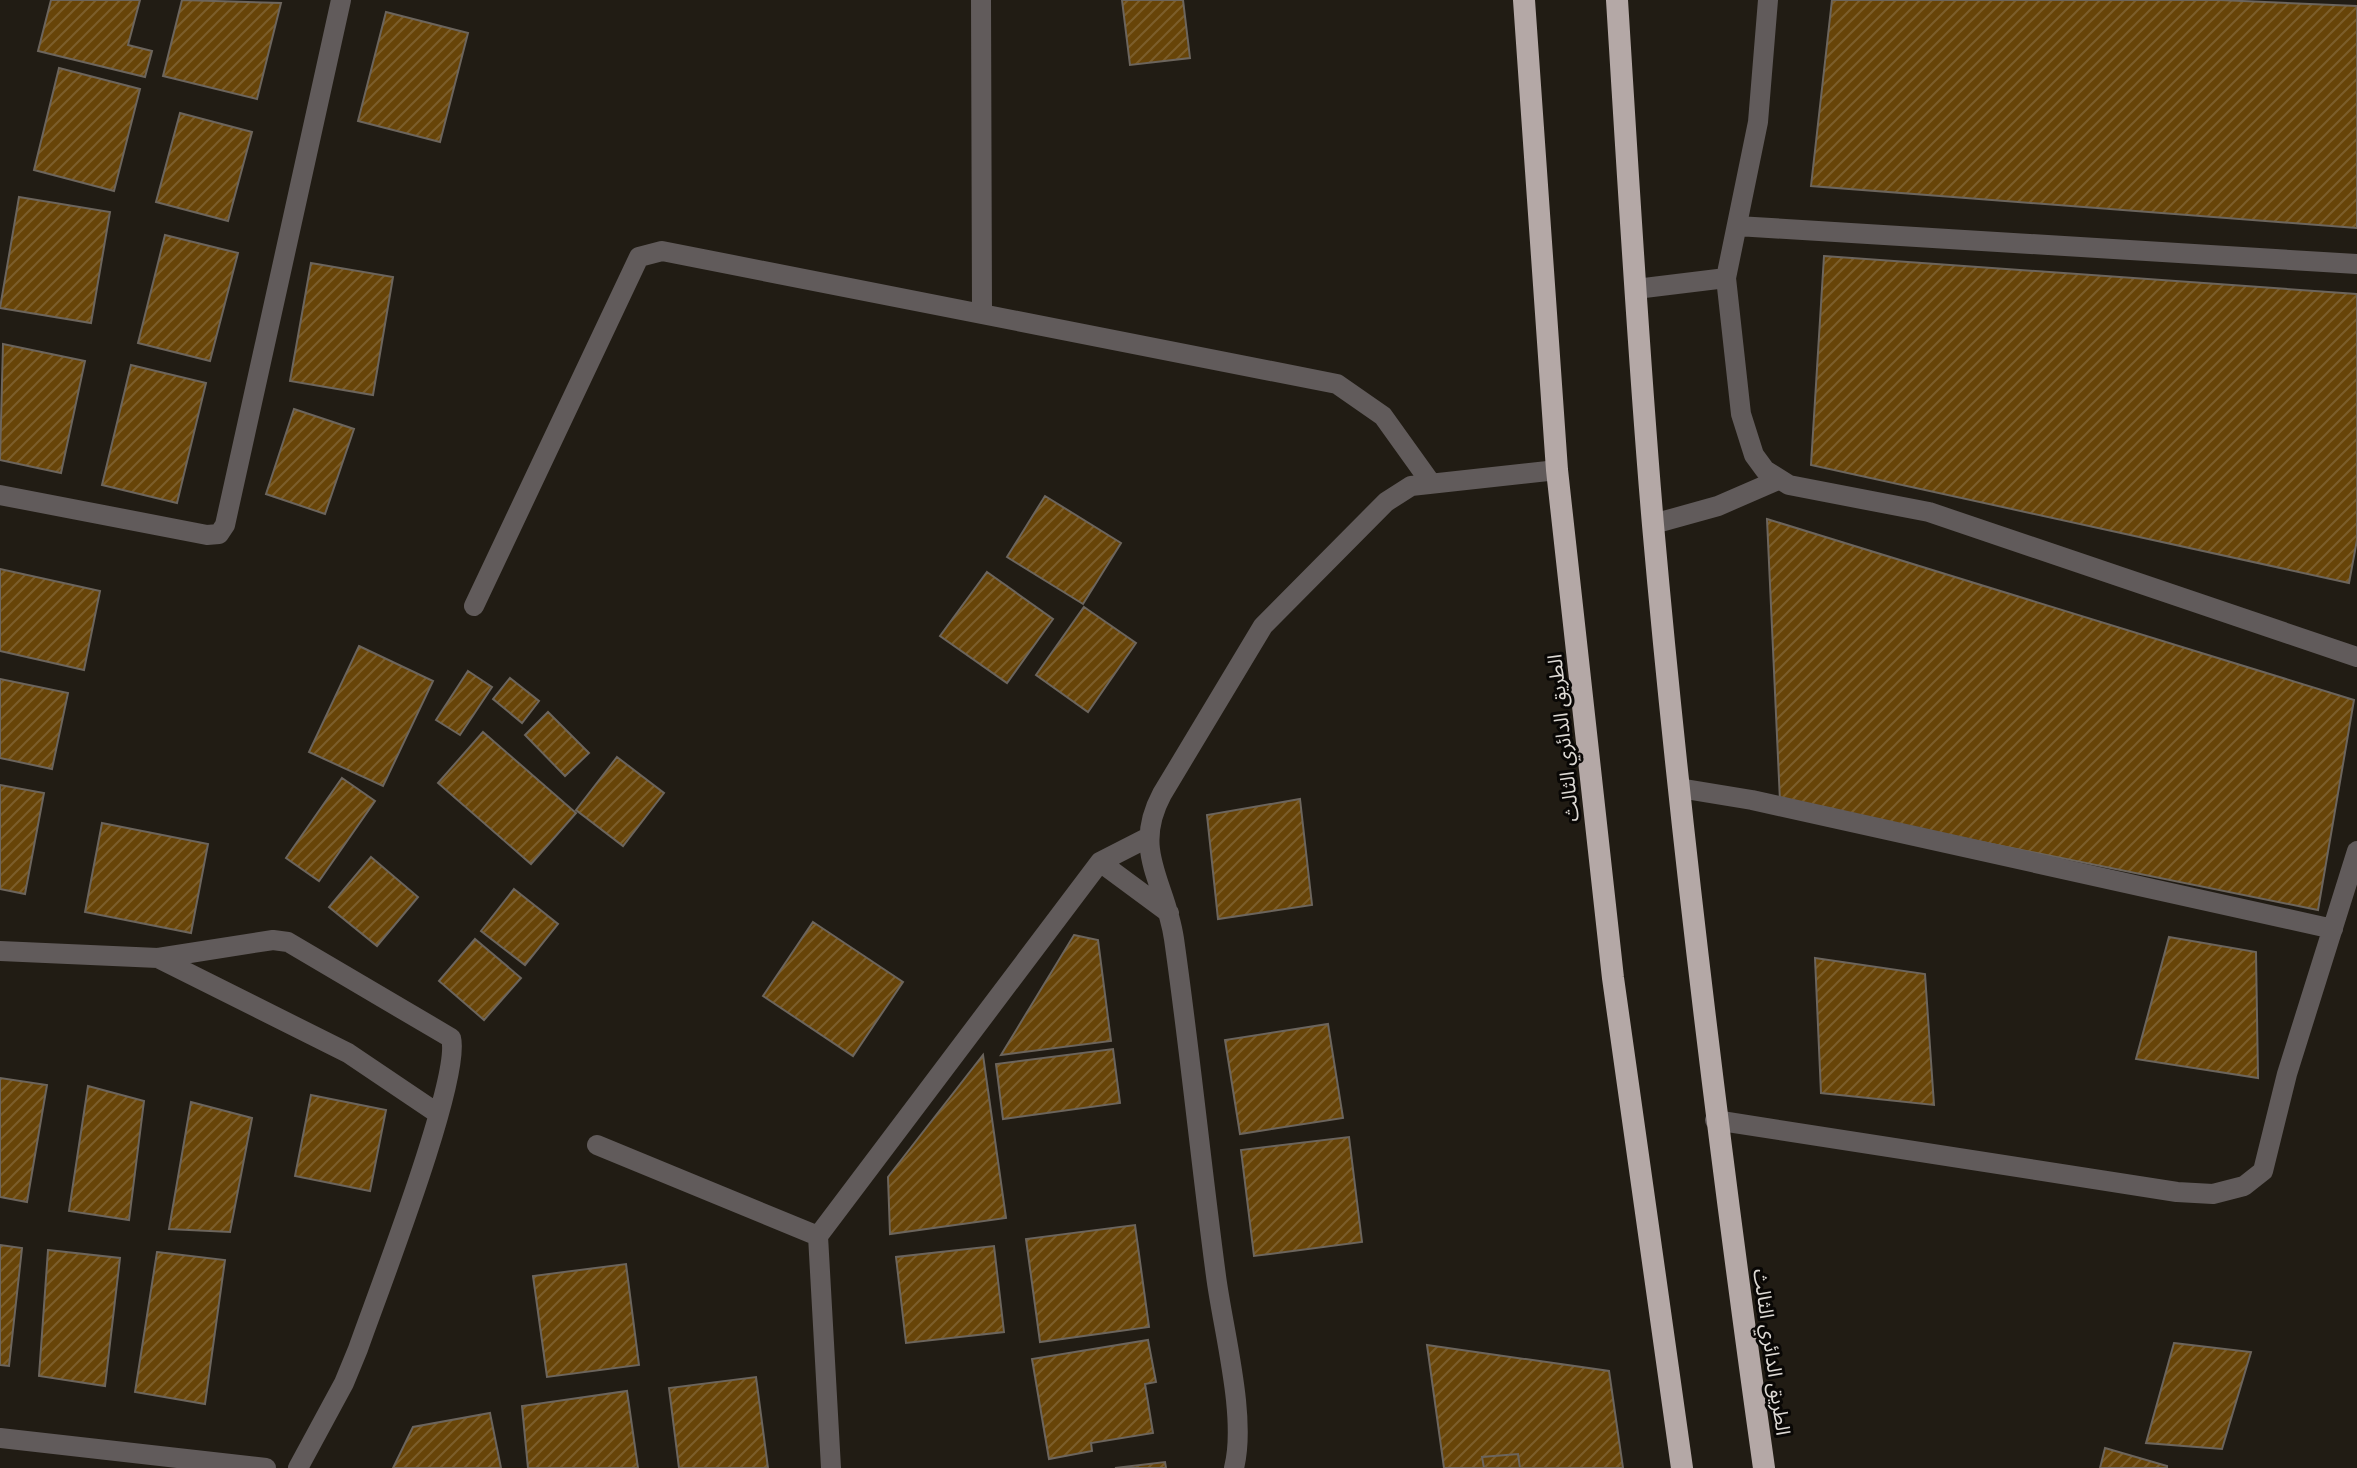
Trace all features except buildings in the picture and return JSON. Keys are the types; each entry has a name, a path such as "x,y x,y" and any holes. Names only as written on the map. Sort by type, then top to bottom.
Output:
{"highway":[{"name":"الطريق الدائري الثالث","path":"1524,0 1557,470 1613,978 1682,1468"},
{"name":"الطريق الدائري الثالث","path":"1617,0 1653,524 1679,788 1715,1120 1764,1468"}],"street":[{"path":"0,495 207,535 219,534 228,510 341,0"},
{"path":"981,0 982,313"},
{"path":"1768,0 1758,122 1726,278 1741,414 1754,455 1765,470 1789,485 1929,512 2357,657"},
{"path":"1737,226 2357,264"},
{"path":"474,606 639,257 662,251 1337,384 1383,416 1431,483"},
{"path":"1636,289 1726,278"},
{"path":"1234,1468 1240,1439 1169,913 1148,853 1147,838 1162,794 1263,626 1386,502 1411,486 1557,470"},
{"path":"1653,524 1718,506 1778,480"},
{"path":"1679,788 1752,800 2333,929"},
{"path":"831,1468 818,1236 1100,862 1147,838"},
{"path":"1715,1120 2177,1192 2213,1194 2244,1186 2263,1171 2287,1074 2357,851"},
{"path":"1100,862 1169,913"},
{"path":"0,951 158,958 273,940 288,942 451,1038 453,1060 437,1113 353,1360 298,1468"},
{"path":"158,958 348,1053 437,1113"},
{"path":"597,1145 818,1236"},
{"path":"0,1438 266,1468"}]}
